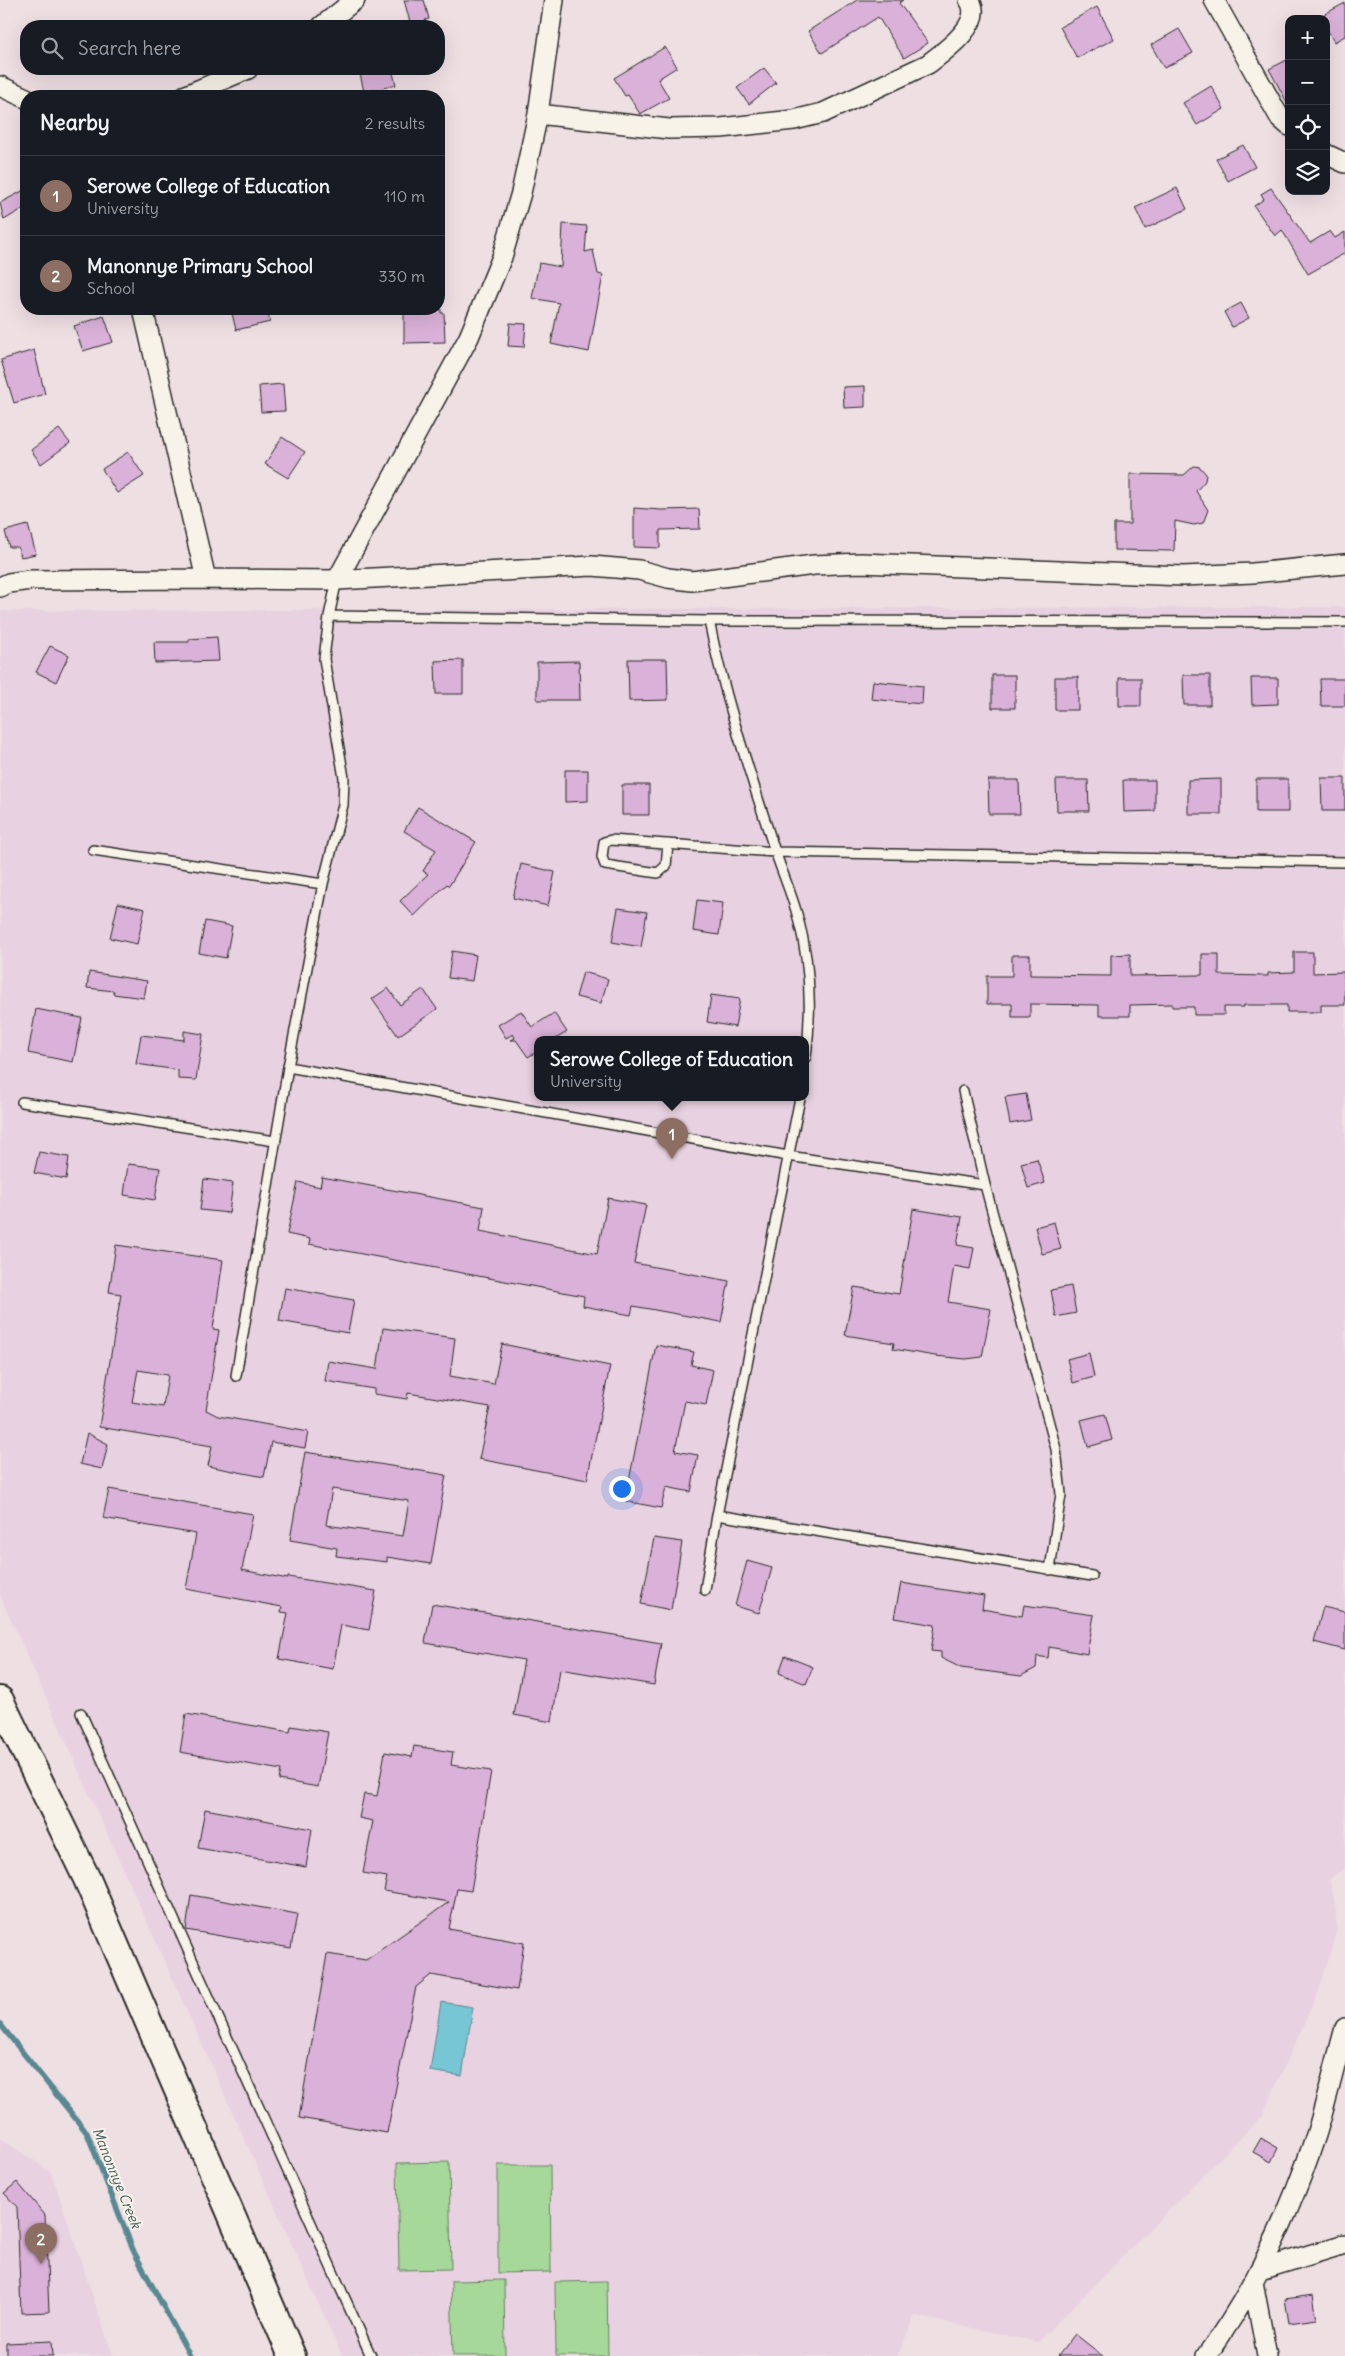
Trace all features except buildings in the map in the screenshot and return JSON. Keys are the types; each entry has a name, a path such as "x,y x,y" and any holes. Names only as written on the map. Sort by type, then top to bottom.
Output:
{"street":[{"path":"330,20 355,0"},
{"path":"337,580 468,337 502,257 521,193 538,114 554,0"},
{"path":"538,114 669,129 721,128 794,120 823,113 928,64 942,54 970,26 974,16 973,5 969,0"},
{"path":"1214,0 1280,118 1285,122"},
{"path":"198,90 234,75"},
{"path":"0,86 20,95"},
{"path":"143,315 206,579"},
{"path":"0,587 9,583 30,580 337,580 592,566 639,570 668,578 692,581 814,565 861,563 1183,576 1252,573 1345,564"},
{"path":"0,1700 86,1879 292,2356"},
{"path":"1206,2356 1226,2329 1256,2276 1283,2220 1316,2135 1345,2028"},
{"path":"1256,2276 1345,2244"},
{"path":"1256,2276 1268,2356"}],"lane":[{"path":"236,1376 288,1067 323,884 343,804 344,788 324,659 329,616 337,580"},
{"path":"329,616 709,621 1345,622"},
{"path":"709,621 720,677 775,852 797,915 808,982 810,1025 809,1036"},
{"path":"668,844 666,866 658,874 605,865 602,857 604,842 611,840 668,844 775,852 1345,862"},
{"path":"93,850 323,884"},
{"path":"288,1067 788,1156 985,1185"},
{"path":"962,1091 985,1185 1056,1449 1061,1494 1050,1570"},
{"path":"705,1590 799,1101"},
{"path":"22,1102 275,1141"},
{"path":"718,1515 1092,1576"},
{"path":"81,1713 370,2356"}],"shaded area":[{"path":"1345,607 1345,1867 1329,1880 1335,1904 1337,1929 1320,1988 1262,2116 1038,2342 915,2316 897,2356 342,2356 0,1595 1,611"},
{"path":"0,2138 51,2172 113,2356 0,2356"}],"green space":[{"path":"449,2162 451,2269 399,2270 397,2163"},
{"path":"498,2165 550,2165 551,2272 498,2273"},
{"path":"504,2280 505,2356 453,2356 451,2281"},
{"path":"607,2281 608,2356 556,2356 555,2282"}],"water":[{"path":"441,2002 473,2007 462,2076 430,2071"}],"waterway":[{"name":"Manonnye Creek","path":"0,2024 87,2133 134,2252 190,2356"}],"place":[{"name":"Serowe College of Education","path":"672,1159"},
{"name":"Manonnye Primary School","path":"41,2264"}]}
